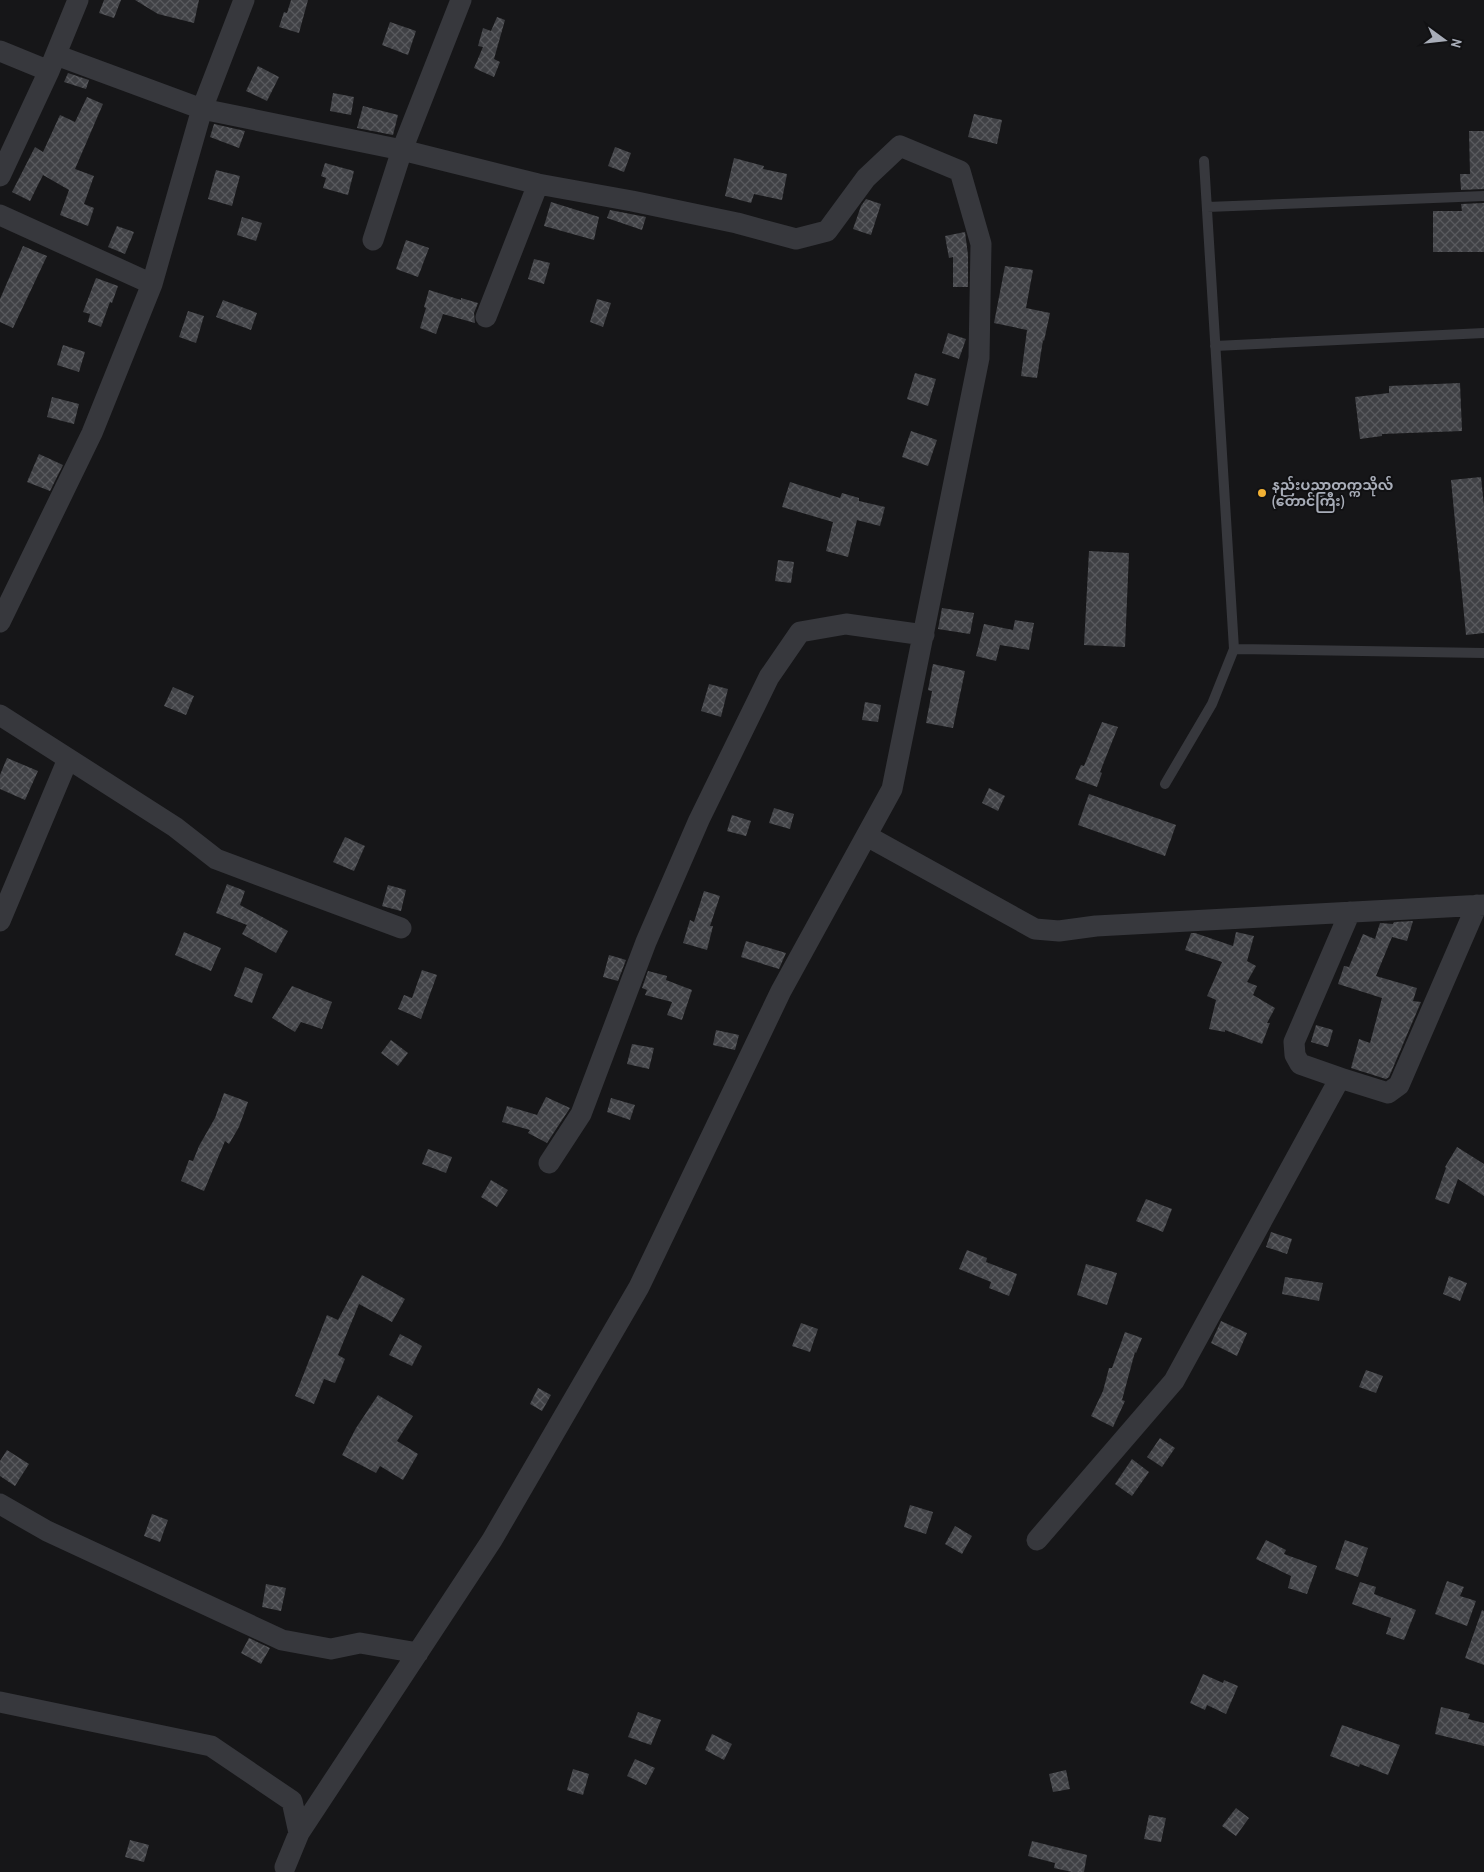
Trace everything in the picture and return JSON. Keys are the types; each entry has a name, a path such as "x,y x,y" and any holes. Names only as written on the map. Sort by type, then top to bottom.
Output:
{"street":[{"path":"0,176 52,63 78,0"},
{"path":"0,622 92,433 152,284 202,109 244,0"},
{"path":"373,240 402,150 460,0"},
{"path":"0,51 52,63 202,109 402,150 538,184 737,223 796,239 827,231 866,178 900,146 960,171 982,244 979,358 892,789 781,991 638,1287 492,1540 299,1833 285,1867"},
{"path":"486,317 538,184"},
{"path":"0,215 152,284"},
{"path":"549,1163 580,1114 646,942 699,820 769,676 800,632 846,624 924,635"},
{"path":"0,716 175,827 216,859 400,928"},
{"path":"0,921 68,759"},
{"path":"867,836 1035,929 1059,931 1096,926 1350,912 1481,905 1399,1085 1388,1093 1300,1064 1294,1055 1294,1042 1350,912"},
{"path":"1037,1540 1174,1381 1340,1078"},
{"path":"0,1504 47,1531 282,1640 332,1649 360,1644 418,1653"},
{"path":"0,1702 211,1746 292,1801 299,1833"}],"lane":[{"path":"1165,784 1212,704 1234,649 1204,161"},
{"path":"1207,207 1484,196"},
{"path":"1215,346 1484,333"},
{"path":"1234,649 1484,653"}],"building":[{"path":"104,0 121,0 114,18 99,13"},
{"path":"135,0 199,0 194,23 158,14"},
{"path":"291,0 308,0 299,33 279,27 284,12 287,13"},
{"path":"497,17 505,20 494,59 500,62 494,77 474,68 483,47 478,46 483,28 491,31"},
{"path":"390,22 416,31 408,55 382,45"},
{"path":"258,66 279,77 267,101 246,91"},
{"path":"68,73 89,80 86,89 64,82"},
{"path":"333,93 354,97 351,115 330,111"},
{"path":"87,97 103,104 75,169 94,176 84,204 94,208 88,226 60,215 69,190 43,175 30,201 12,192 35,147 43,152 60,115 75,122"},
{"path":"363,106 398,115 393,135 357,128"},
{"path":"974,114 1002,120 997,144 968,137"},
{"path":"214,124 245,131 239,148 210,137"},
{"path":"1469,131 1484,131 1484,189 1461,190 1460,174 1470,174"},
{"path":"615,147 631,153 624,172 608,166"},
{"path":"734,158 764,166 763,169 787,174 782,200 754,194 751,203 725,196"},
{"path":"325,163 354,171 348,195 323,188 326,178 321,176"},
{"path":"216,170 240,176 232,206 208,199"},
{"path":"866,199 881,204 871,235 853,229 861,206"},
{"path":"551,202 599,217 594,240 544,226"},
{"path":"1484,203 1484,252 1433,252 1433,211 1462,211 1461,204"},
{"path":"610,210 646,217 642,230 607,218"},
{"path":"242,217 262,223 256,241 237,235"},
{"path":"117,226 134,232 125,254 108,247"},
{"path":"965,232 968,255 968,287 953,287 953,257 949,258 945,236"},
{"path":"406,240 429,248 418,277 396,269"},
{"path":"23,246 47,256 13,328 0,322 0,299"},
{"path":"534,259 550,263 544,284 528,279"},
{"path":"1005,266 1033,270 1026,308 1050,313 1043,340 1037,378 1021,376 1027,330 994,323"},
{"path":"96,278 118,286 101,327 88,322 90,314 83,312"},
{"path":"429,290 478,303 474,313 475,323 443,314 436,334 420,328"},
{"path":"597,299 611,303 603,327 590,322"},
{"path":"223,300 257,313 251,330 216,317"},
{"path":"188,311 204,316 196,343 179,337"},
{"path":"948,333 966,339 959,359 942,353"},
{"path":"63,345 85,352 79,372 57,365"},
{"path":"915,373 936,379 928,406 907,399"},
{"path":"1460,383 1462,431 1382,434 1382,436 1360,439 1355,397 1389,393 1389,386"},
{"path":"52,397 79,404 74,424 47,417"},
{"path":"911,431 937,440 928,466 902,457"},
{"path":"39,454 63,465 50,491 27,482"},
{"path":"1481,477 1484,506 1484,633 1466,635 1451,480"},
{"path":"790,482 840,498 842,493 859,498 859,501 885,507 880,526 857,520 848,557 826,551 833,522 782,507"},
{"path":"1089,551 1129,553 1125,647 1084,645"},
{"path":"778,560 794,562 791,583 775,581"},
{"path":"942,608 974,613 970,634 938,629"},
{"path":"1015,620 1034,623 1029,650 1000,645 996,661 976,656 984,624 1013,630"},
{"path":"933,664 965,671 953,728 926,723 932,691 928,690"},
{"path":"709,684 728,689 721,717 701,711"},
{"path":"173,687 194,696 186,715 164,706"},
{"path":"865,702 881,705 878,722 862,720"},
{"path":"1102,722 1118,727 1100,772 1102,773 1097,787 1075,779 1081,765 1084,766"},
{"path":"7,758 38,771 25,800 0,789 0,775"},
{"path":"989,788 1005,796 998,811 982,803"},
{"path":"1089,794 1176,825 1165,856 1078,825"},
{"path":"774,808 794,814 790,829 769,823"},
{"path":"732,815 751,821 746,836 727,831"},
{"path":"345,837 365,846 354,871 333,862"},
{"path":"227,884 245,891 240,905 288,931 276,953 242,934 247,925 216,913"},
{"path":"388,885 406,890 401,911 382,906"},
{"path":"704,891 720,896 710,926 713,926 707,950 683,943 690,920 694,922"},
{"path":"1413,921 1407,941 1392,937 1376,976 1417,988 1413,1001 1421,1002 1389,1077 1386,1079 1351,1068 1359,1039 1370,1043 1382,998 1338,984 1344,966 1349,967 1363,934 1375,939 1380,923 1393,924 1394,922"},
{"path":"184,932 221,948 211,971 175,955"},
{"path":"1236,932 1254,936 1247,961 1256,966 1247,982 1257,986 1253,995 1275,1008 1267,1023 1270,1023 1262,1044 1225,1030 1225,1032 1209,1029 1216,1000 1207,996 1222,962 1185,950 1191,933 1233,946"},
{"path":"746,941 786,953 779,969 741,957"},
{"path":"609,955 626,960 618,981 603,977"},
{"path":"245,967 263,974 252,1003 234,996"},
{"path":"422,970 437,975 421,1019 398,1009 404,995 412,998"},
{"path":"648,971 667,976 666,980 692,990 682,1020 667,1015 672,1002 645,995 647,990 642,988"},
{"path":"292,986 332,1002 322,1029 301,1022 295,1032 272,1018"},
{"path":"1316,1025 1333,1030 1328,1047 1311,1042"},
{"path":"716,1030 739,1035 735,1050 713,1045"},
{"path":"391,1040 408,1053 398,1066 381,1053"},
{"path":"632,1044 654,1048 649,1069 627,1064"},
{"path":"224,1093 248,1102 239,1127 229,1144 225,1141 204,1191 181,1181 189,1160 193,1161 215,1118"},
{"path":"546,1097 570,1108 547,1143 528,1133 530,1130 502,1122 507,1106 537,1115"},
{"path":"611,1098 635,1105 630,1120 607,1112"},
{"path":"1457,1147 1484,1164 1484,1196 1458,1179 1449,1204 1435,1199 1445,1167"},
{"path":"428,1149 452,1157 446,1173 422,1164"},
{"path":"491,1180 508,1190 497,1207 481,1197"},
{"path":"1146,1199 1172,1209 1163,1232 1136,1221"},
{"path":"1271,1232 1292,1239 1287,1254 1266,1247"},
{"path":"967,1250 987,1258 986,1262 1017,1274 1009,1296 989,1288 991,1282 959,1269"},
{"path":"1086,1264 1117,1273 1107,1305 1077,1295"},
{"path":"362,1275 405,1299 392,1322 359,1304 338,1355 345,1359 335,1383 324,1379 314,1404 295,1396 327,1315 338,1320"},
{"path":"1449,1276 1467,1283 1460,1301 1443,1294"},
{"path":"1285,1277 1323,1283 1319,1301 1282,1294"},
{"path":"1221,1321 1247,1333 1237,1356 1211,1343"},
{"path":"801,1323 818,1329 810,1352 792,1346"},
{"path":"1125,1332 1142,1338 1135,1352 1122,1400 1125,1401 1113,1427 1091,1416 1103,1391 1109,1368 1112,1368"},
{"path":"400,1334 422,1346 412,1366 389,1355"},
{"path":"1366,1370 1383,1376 1376,1393 1359,1387"},
{"path":"538,1388 551,1395 542,1411 530,1404"},
{"path":"378,1395 413,1416 397,1441 418,1454 403,1480 380,1466 376,1473 342,1455 356,1428"},
{"path":"1160,1438 1175,1448 1162,1467 1147,1457"},
{"path":"7,1450 29,1464 15,1486 0,1476 0,1461"},
{"path":"1132,1459 1149,1472 1132,1496 1115,1484"},
{"path":"910,1505 933,1512 926,1534 904,1527"},
{"path":"152,1514 168,1520 160,1542 144,1536"},
{"path":"955,1526 972,1536 962,1554 945,1544"},
{"path":"1266,1540 1286,1550 1284,1554 1317,1566 1307,1594 1288,1588 1291,1576 1256,1559"},
{"path":"1345,1540 1368,1548 1358,1577 1335,1569"},
{"path":"1447,1581 1464,1587 1460,1596 1476,1601 1467,1626 1435,1614"},
{"path":"1360,1582 1376,1587 1374,1594 1416,1610 1404,1640 1386,1634 1391,1618 1352,1604"},
{"path":"266,1584 286,1588 281,1611 262,1607"},
{"path":"1482,1610 1484,1611 1484,1665 1465,1658"},
{"path":"249,1638 270,1648 261,1664 241,1653"},
{"path":"1203,1674 1223,1683 1224,1680 1238,1686 1226,1714 1207,1705 1205,1710 1190,1703"},
{"path":"1441,1707 1470,1714 1468,1719 1484,1723 1484,1746 1435,1734"},
{"path":"638,1712 661,1720 651,1745 628,1737"},
{"path":"1342,1725 1400,1745 1388,1775 1360,1764 1359,1767 1330,1756"},
{"path":"712,1734 732,1744 724,1760 705,1750"},
{"path":"635,1759 655,1768 646,1785 627,1776"},
{"path":"573,1769 589,1774 583,1795 567,1790"},
{"path":"1066,1770 1070,1789 1053,1792 1049,1774"},
{"path":"1236,1808 1249,1818 1236,1836 1222,1826"},
{"path":"1149,1815 1166,1818 1161,1842 1144,1839"},
{"path":"130,1840 149,1845 144,1862 125,1857"},
{"path":"1032,1841 1087,1855 1084,1872 1072,1872 1054,1868 1055,1863 1028,1856"}],"place":[{"name":"နည်းပညာတက္ကသိုလ် (တောင်ကြီး)","path":"1262,493"}]}
